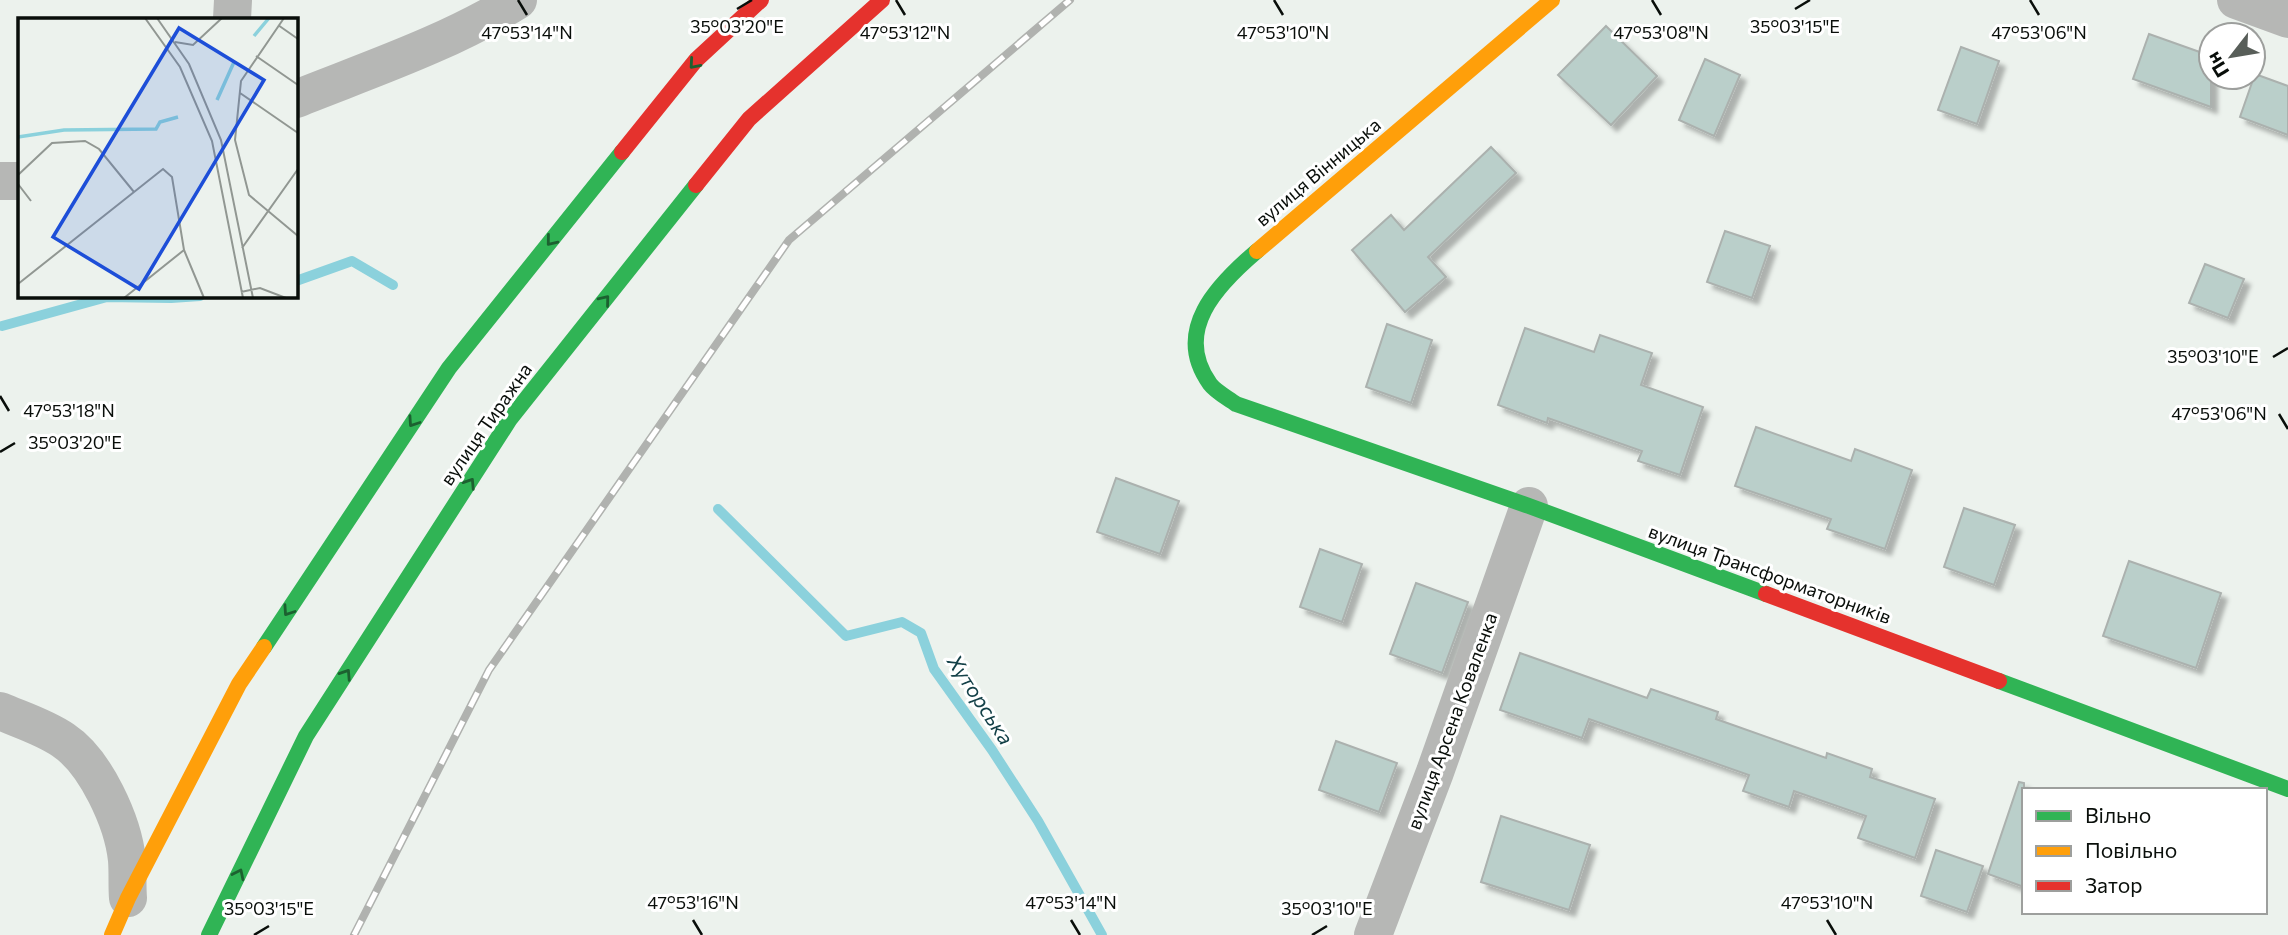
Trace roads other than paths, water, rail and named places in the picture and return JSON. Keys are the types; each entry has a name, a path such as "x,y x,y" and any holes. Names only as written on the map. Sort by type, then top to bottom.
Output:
{"main road":[{"path":"112,935 128,898 239,684 449,368 696,60 761,0"},
{"name":"вулиця Тиражна","path":"208,935 306,736 510,419 749,119 882,0"},
{"name":"вулиця Вінницька","path":"1236,404 1210,386 1198,361 1194,337 1203,311 1234,271 1552,0"},
{"name":"вулиця Трансформаторників","path":"1236,404 1529,506 2288,789"}],"street":[{"path":"232,18 233,0"},
{"path":"298,98 417,51 485,20 518,0"},
{"path":"2236,0 2288,19"},
{"path":"0,181 18,181"},
{"name":"вулиця Арсена Коваленка","path":"1373,935 1435,772 1529,506"},
{"path":"0,711 65,741 92,768 116,816 127,859 128,898"}],"waterway":[{"name":"Хуторська","path":"298,280 352,261 393,285"},
{"name":"Хуторська","path":"2,326 103,298"},
{"name":"Хуторська","path":"718,509 846,636 902,622 921,633 934,669 992,750 1038,821 1102,935"}],"railway":[{"path":"354,935 489,670 789,240 1070,0"}]}
